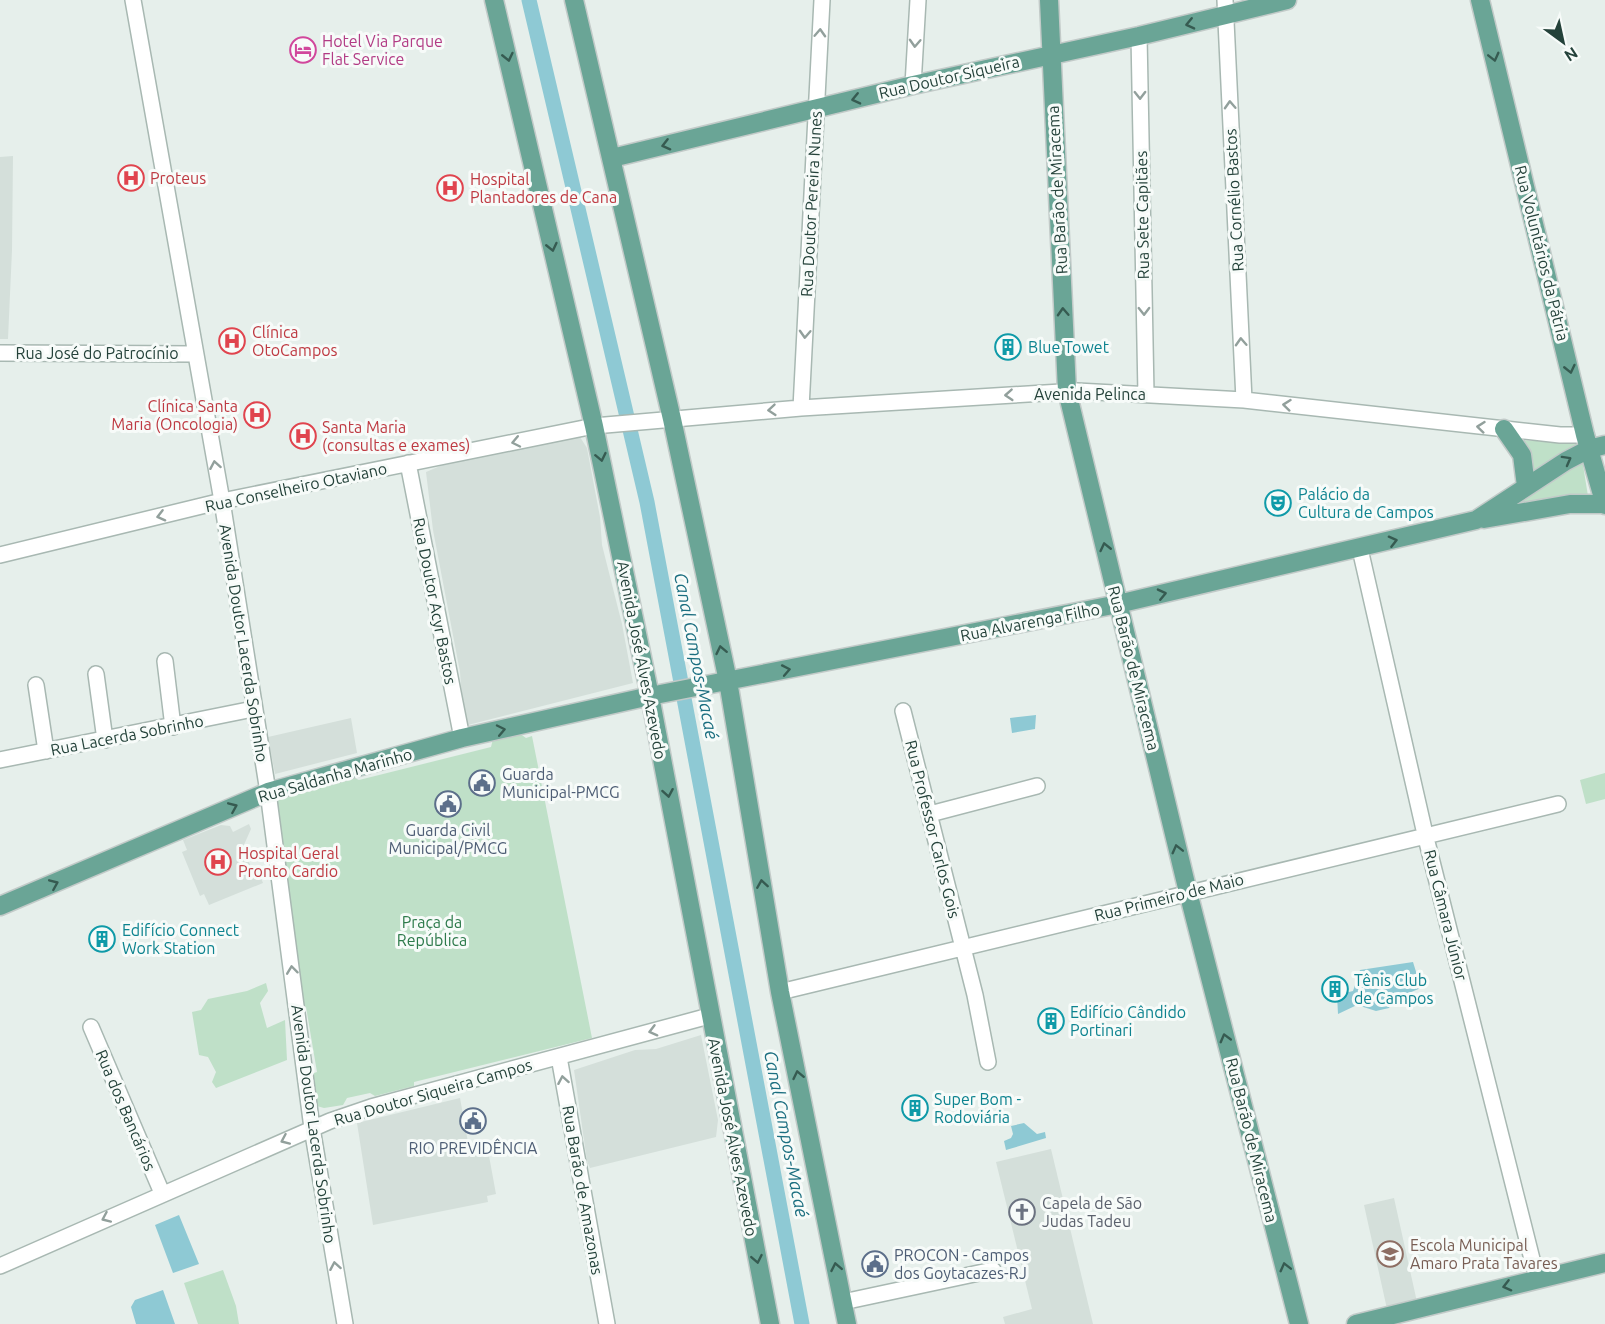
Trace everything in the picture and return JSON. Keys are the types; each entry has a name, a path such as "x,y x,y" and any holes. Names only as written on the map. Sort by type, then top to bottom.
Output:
{"main road":[{"name":"Avenida José Alves Azevedo","path":"495,0 594,426 650,696 709,1016 770,1324"},
{"path":"574,0 672,419 728,681 780,992 847,1324"},
{"name":"Rua Barão de Miracema","path":"1049,0 1067,391 1188,892 1299,1324"},
{"name":"Rua Doutor Siqueira","path":"612,158 913,85 1139,36 1225,8 1287,0"},
{"name":"Rua Voluntários da Pátria","path":"1480,0 1593,443 1605,504"},
{"path":"1504,429 1522,455 1526,486"},
{"name":"Rua Alvarenga Filho","path":"1476,520 1593,443"},
{"name":"Rua Alvarenga Filho","path":"650,696 1118,604 1476,520 1570,504 1605,504"},
{"name":"Rua Saldanha Marinho","path":"0,906 268,792 462,738 650,696"},
{"path":"1356,1324 1605,1263"}],"street":[{"name":"Avenida Doutor Lacerda Sobrinho","path":"133,0 222,501 268,792 312,1128 345,1324"},
{"name":"Rua Doutor Pereira Nunes","path":"801,408 822,0"},
{"path":"913,85 918,0"},
{"name":"Rua Cornélio Bastos","path":"1225,8 1244,400"},
{"name":"Rua Sete Capitães","path":"1139,36 1146,394"},
{"name":"Rua José do Patrocínio","path":"0,352 195,354"},
{"name":"Avenida Pelinca","path":"594,426 801,408 1067,391 1244,400 1560,435 1593,443"},
{"name":"Rua Conselheiro Otaviano","path":"0,555 222,501 594,426"},
{"name":"Rua Doutor Acyr Bastos","path":"408,463 462,738"},
{"name":"Rua Câmara Júnior","path":"1360,549 1425,834 1537,1279"},
{"path":"165,661 173,727"},
{"path":"96,674 105,740"},
{"path":"36,685 46,751"},
{"name":"Rua Lacerda Sobrinho","path":"0,760 254,709"},
{"name":"Rua Professor Carlos Gois","path":"903,711 963,947 988,1062"},
{"path":"930,814 1038,786"},
{"name":"Rua Primeiro de Maio","path":"780,992 1425,834 1558,804"},
{"name":"Rua Doutor Siqueira Campos","path":"0,1266 312,1128 371,1107 709,1016"},
{"name":"Rua dos Bancários","path":"90,1027 162,1193"},
{"name":"Rua Barão de Amazonas","path":"559,1057 607,1324"},
{"path":"843,1302 993,1270"}],"shaded area":[{"path":"13,156 8,339 0,339 0,157"},
{"path":"580,437 587,448 600,517 602,545 622,624 633,683 464,726 460,672 433,530 426,472 445,464 565,438"},
{"path":"351,718 357,753 275,774 268,737"},
{"name":"Hospital Geral Pronto Cardio","path":"249,824 251,829 243,847 253,872 258,871 263,883 209,905 204,894 200,896 182,852 187,850 183,840 221,825 230,826 233,832"},
{"path":"701,1035 718,1120 716,1137 590,1168 587,1161 574,1070 635,1050 656,1049"},
{"path":"460,1098 469,1148 487,1145 496,1194 487,1196 488,1202 373,1225 357,1123"},
{"path":"1051,1149 1093,1324 1005,1324 1003,1317 1032,1309 996,1162"},
{"name":"Escola Municipal Amaro Prata Tavares","path":"1394,1198 1417,1302 1387,1309 1364,1205"}],"green space":[{"path":"1522,440 1586,444 1531,477"},
{"path":"1582,459 1588,496 1512,509"},
{"name":"Praça da República","path":"519,733 526,738 532,736 592,1038 414,1082 414,1086 375,1096 370,1093 347,1098 343,1105 324,1108 317,1106 313,1099 311,1074 317,1072 306,1007 301,1005 296,962 298,957 273,802 352,777 359,780 491,747 493,739"},
{"path":"1605,773 1605,799 1586,804 1580,780"},
{"path":"266,983 268,991 260,1003 267,1028 285,1020 287,1060 216,1088 212,1082 216,1072 208,1057 199,1055 192,1012 201,1010 208,999 247,991"},
{"path":"223,1270 236,1306 239,1324 198,1324 184,1283"}],"water":[{"path":"1036,715 1035,729 1012,733 1010,718"},
{"path":"1413,962 1421,988 1394,999 1389,1008 1376,1011 1357,1005 1338,1014 1337,995 1353,991 1360,970"},
{"path":"1024,1123 1037,1134 1045,1132 1046,1138 1006,1150 1004,1141 1011,1138 1013,1134 1011,1126"},
{"path":"179,1215 199,1264 173,1273 155,1225"},
{"path":"163,1290 175,1324 136,1324 131,1307 135,1300"}],"waterway":[{"name":"Canal Campos-Macaé","path":"529,0 647,502 802,1324"}],"place":[{"name":"Hotel Via Parque Flat Service","path":"303,50"},
{"name":"Proteus","path":"131,178"},
{"name":"Hospital Plantadores de Cana","path":"450,188"},
{"name":"Clínica OtoCampos","path":"232,341"},
{"name":"Blue Towet","path":"1008,347"},
{"name":"Clínica Santa Maria (Oncologia)","path":"257,415"},
{"name":"Santa Maria (consultas e exames)","path":"303,436"},
{"name":"Palácio da Cultura de Campos","path":"1278,503"},
{"name":"Guarda Municipal-PMCG","path":"482,783"},
{"name":"Guarda Civil Municipal/PMCG","path":"448,804"},
{"name":"Hospital Geral Pronto Cardio","path":"218,862"},
{"name":"Edifício Connect Work Station","path":"102,939"},
{"name":"Tênis Club de Campos","path":"1335,989"},
{"name":"Edifício Cândido Portinari","path":"1051,1021"},
{"name":"Super Bom - Rodoviária","path":"915,1108"},
{"name":"RIO PREVIDÊNCIA","path":"473,1121"},
{"name":"Capela de São Judas Tadeu","path":"1022,1212"},
{"name":"Escola Municipal Amaro Prata Tavares","path":"1390,1254"},
{"name":"PROCON - Campos dos Goytacazes-RJ","path":"875,1264"}]}
